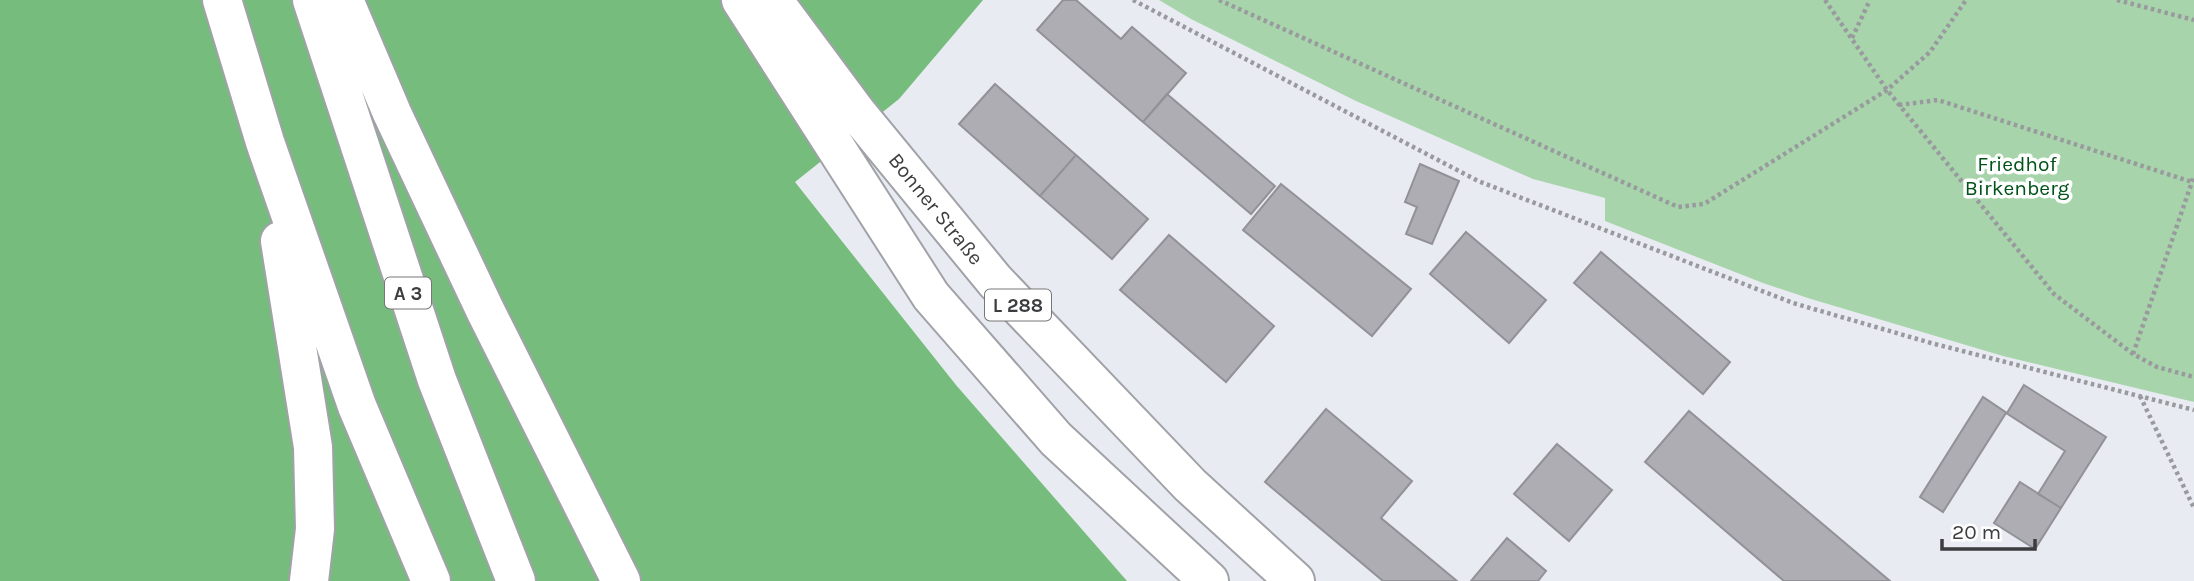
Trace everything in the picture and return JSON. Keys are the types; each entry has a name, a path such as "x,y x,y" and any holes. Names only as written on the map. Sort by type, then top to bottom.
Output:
{"main road":[{"path":"222,0 265,142 357,406 431,581"},
{"name":"A 3","path":"312,0 437,380 516,581"},
{"path":"344,0 392,113 485,310 621,581"},
{"name":"Bonner Straße","path":"741,0 931,296 1056,439 1209,581"},
{"name":"Bonner Straße","path":"773,0 857,113 995,281 1190,485 1295,581"},
{"path":"265,142 313,447 315,529 309,581"}],"path":[{"path":"1133,0 1478,181 1793,303 1931,343 2194,410"},
{"path":"1219,0 1678,207 1704,204 1887,90 1930,52 1966,0"},
{"path":"1825,0 1887,90 2054,294 2133,354 2157,368 2194,377"},
{"path":"1852,39 1870,0"},
{"path":"2117,0 2194,20"},
{"path":"1899,105 1938,100 2193,179 2133,354"},
{"path":"2140,396 2194,508"}],"green space":[{"path":"0,0 983,0 899,99 795,182 956,385 1127,581 0,581"},
{"name":"Friedhof Birkenberg","path":"1159,0 2194,0 2194,402 2003,356 1763,283 1605,221 1605,198 1533,179 1356,101 1191,19"}],"building":[{"path":"1063,0 1076,0 1121,39 1132,27 1186,73 1143,122 1037,30"},
{"path":"995,84 1076,155 1040,196 959,124"},
{"path":"1167,94 1275,186 1251,214 1143,122"},
{"path":"1076,155 1148,219 1112,259 1040,196"},
{"path":"1420,164 1459,181 1432,244 1406,234 1417,207 1405,202"},
{"path":"1281,184 1411,289 1372,336 1243,230"},
{"path":"1466,232 1546,300 1509,343 1430,274"},
{"path":"1169,235 1274,326 1226,382 1120,290"},
{"path":"1601,252 1730,362 1703,394 1574,283"},
{"path":"2024,385 2106,437 2061,508 2038,494 2065,451 2006,413 1943,512 1920,497 1983,397 2007,413"},
{"path":"1326,409 1412,481 1381,518 1457,581 1383,581 1265,482"},
{"path":"1689,411 1890,581 1784,581 1645,462"},
{"path":"1557,444 1612,490 1569,541 1514,494"},
{"path":"2020,482 2061,508 2035,549 1994,523"},
{"path":"1507,538 1546,571 1538,581 1471,581"}]}
